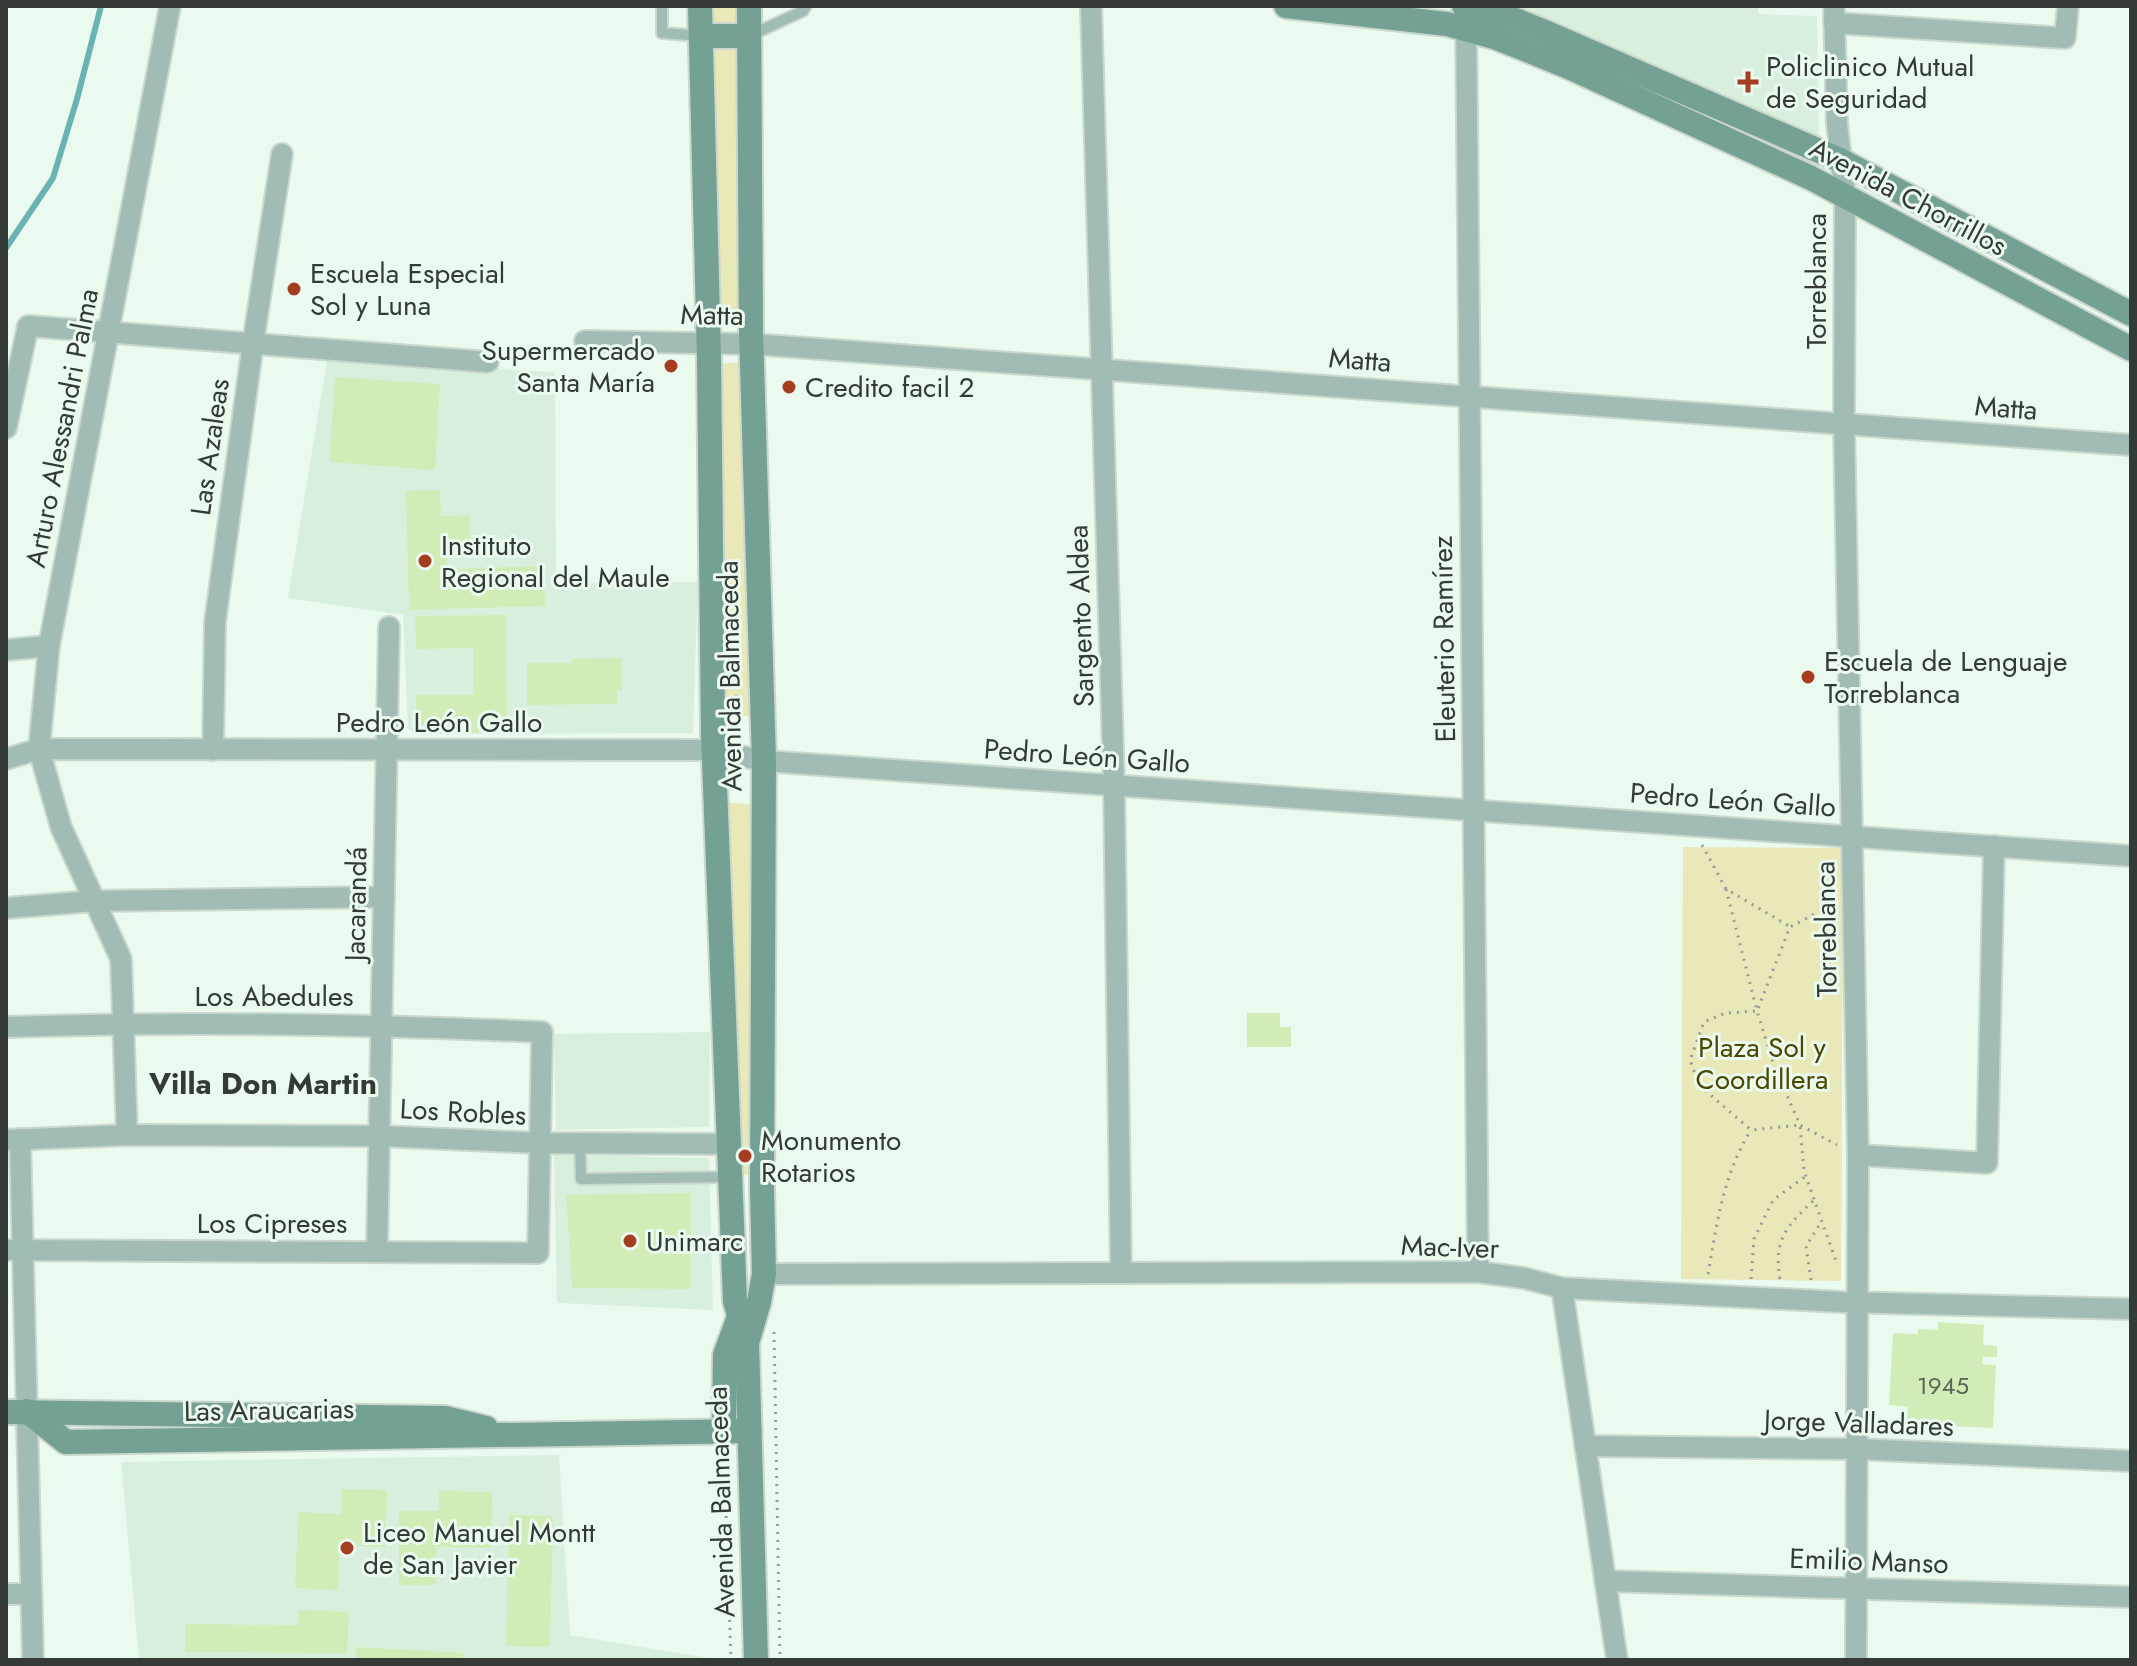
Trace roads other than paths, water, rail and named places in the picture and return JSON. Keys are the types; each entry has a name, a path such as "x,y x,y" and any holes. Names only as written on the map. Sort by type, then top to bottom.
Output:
{"main road":[{"name":"Avenida Balmaceda","path":"700,6 709,343 713,750 735,1301 747,1343 756,1660"},
{"name":"Avenida Balmaceda","path":"747,1343 764,1274 764,761 752,344 749,6"},
{"name":"Avenida Chorrillos","path":"1286,6 1428,21 1466,12 1508,17 1840,160 2131,314"},
{"name":"Avenida Chorrillos","path":"1466,12 1569,67 1845,195 2131,349"},
{"path":"701,36 749,36"},
{"path":"724,1432 725,1355 739,1317"},
{"name":"Las Araucarias","path":"16,1412 66,1442 749,1431"}],"street":[{"name":"Arturo Alessandri Palma","path":"127,1135 121,959 61,827 39,749 49,646 170,6"},
{"name":"Sargento Aldea","path":"1091,6 1114,786 1121,1273"},
{"path":"1834,15 2065,38 2068,6"},
{"name":"Eleuterio Ramírez","path":"1466,12 1478,1272"},
{"name":"Torreblanca","path":"1834,15 1840,160 1845,195 1844,424 1858,1155 1856,1660"},
{"name":"Las Azaleas","path":"213,750 215,622 282,154"},
{"path":"6,428 28,326 488,362"},
{"name":"Matta","path":"585,341 752,344 2131,445"},
{"name":"Jacarandá","path":"377,1251 389,627"},
{"path":"6,650 49,646"},
{"name":"Pedro León Gallo","path":"6,759 39,749 713,750 764,761 2131,856"},
{"path":"1858,1155 1987,1163 1994,846"},
{"path":"6,908 94,901 384,897"},
{"name":"Los Abedules","path":"6,1027 125,1023 381,1025 542,1032 540,1143"},
{"name":"Los Robles","path":"13,1140 127,1135 379,1136 540,1143 727,1144"},
{"path":"13,1140 16,1412 31,1594 33,1660"},
{"name":"Los Cipreses","path":"14,1250 538,1253 540,1143"},
{"name":"Mac-Iver","path":"764,1274 1478,1272 1524,1278 1562,1288 1857,1302 2131,1309"},
{"path":"1562,1288 1617,1660"},
{"name":"Jorge Valladares","path":"1585,1446 1856,1449 2131,1461"},
{"name":"Emilio Manso","path":"1605,1581 2131,1597"},
{"path":"6,1594 31,1594"}],"lane":[{"path":"662,6 662,33 701,36"},
{"path":"749,36 801,7"},
{"path":"580,1143 581,1179 728,1177"}],"waterway":[{"path":"6,248 53,178 101,6"}],"place":[{"name":"Policlinico Mutual de Seguridad","path":"1748,82"},
{"name":"Escuela Especial Sol y Luna","path":"294,289"},
{"name":"Supermercado Santa María","path":"671,366"},
{"name":"Credito facil 2","path":"789,387"},
{"name":"Instituto Regional del Maule","path":"425,561"},
{"name":"Escuela de Lenguaje Torreblanca","path":"1808,677"},
{"name":"Monumento Rotarios","path":"745,1156"},
{"name":"Unimarc","path":"630,1241"},
{"name":"Liceo Manuel Montt de San Javier","path":"347,1548"}],"district":[{"name":"Villa Don Martin","path":"263,1083"}],"park label":[{"name":"Plaza Sol y Coordillera","path":"1762,1063"}]}
